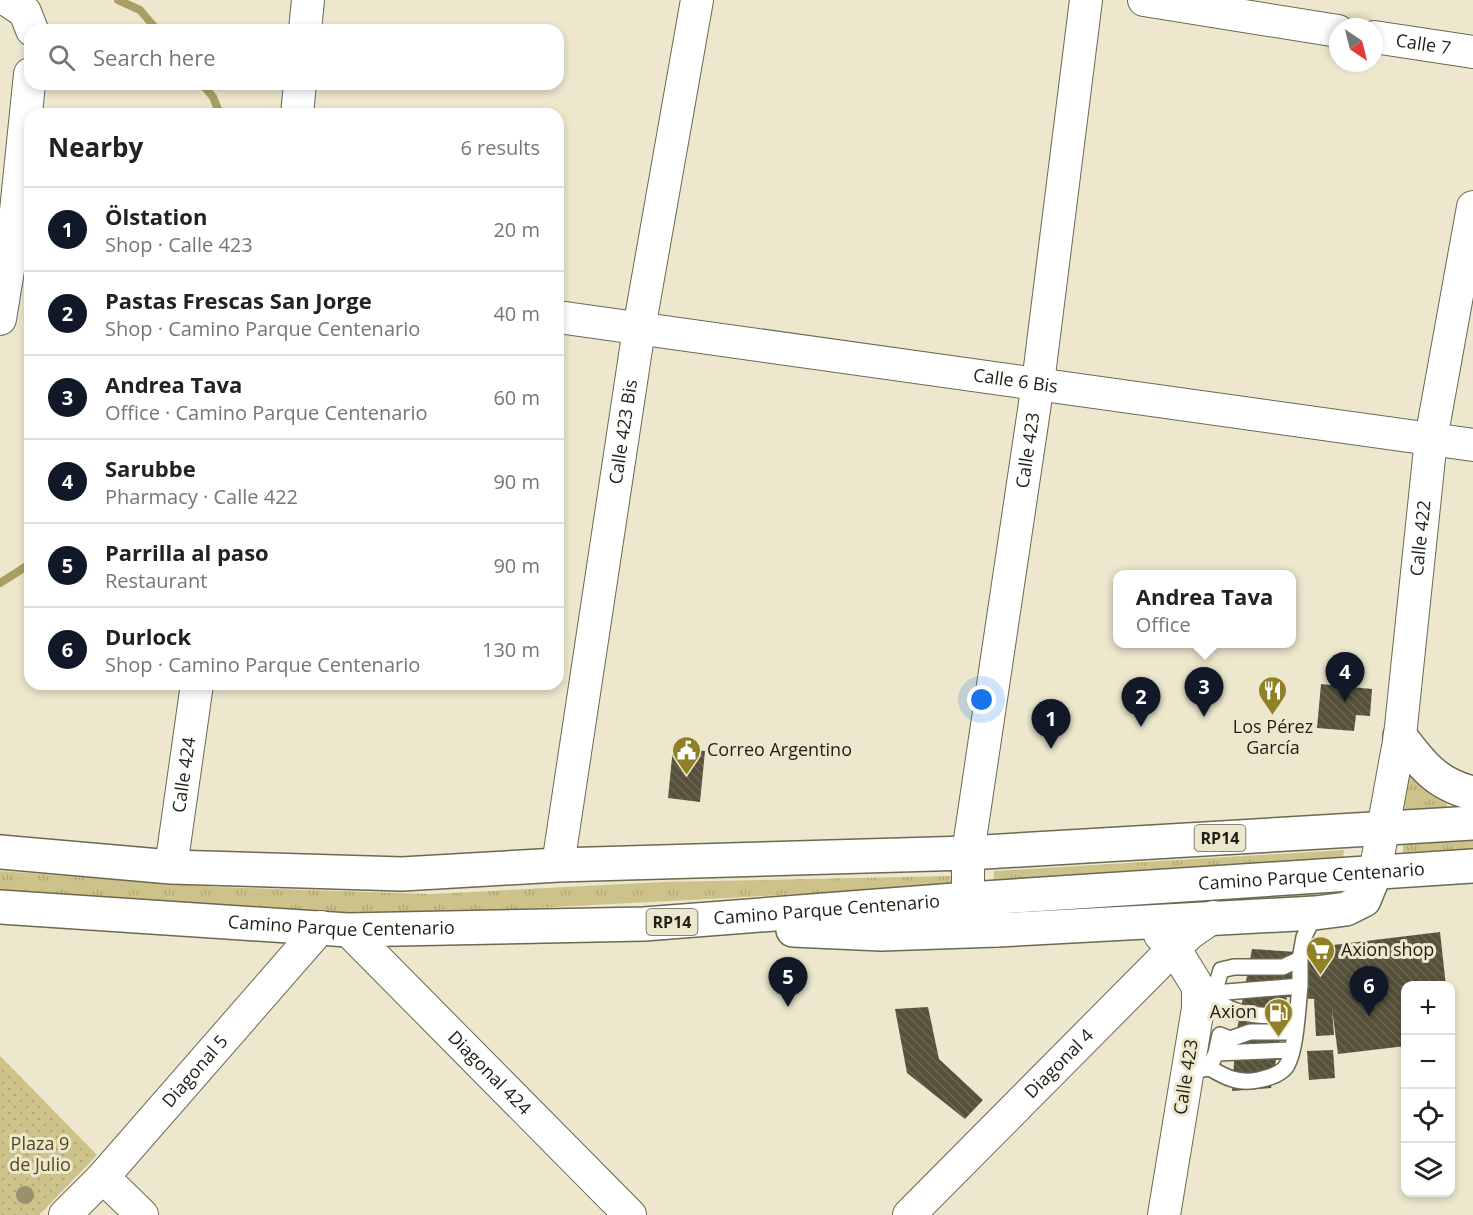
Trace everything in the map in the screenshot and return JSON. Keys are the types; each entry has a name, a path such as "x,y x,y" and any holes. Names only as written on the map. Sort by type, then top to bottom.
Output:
{"main road":[{"path":"1400,736 1424,768 1456,789 1473,793"},
{"name":"RP14","path":"0,852 171,867 402,874 558,865 968,853 1473,823"},
{"name":"Camino Parque Centenario","path":"0,907 335,929 644,924 968,899 1473,866"},
{"path":"644,924 881,934 1315,913 1346,909 1364,900 1375,873"},
{"path":"968,899 997,930"}],"street":[{"path":"306,24 308,0"},
{"name":"Calle 423 Bis","path":"558,865 639,329 697,0"},
{"name":"Calle 423","path":"968,899 968,853 1038,383 1086,0"},
{"path":"1144,0 1329,30"},
{"name":"Calle 7","path":"1383,38 1473,52"},
{"path":"28,108 29,90"},
{"path":"298,108 299,90"},
{"path":"0,319 22,241 24,199"},
{"name":"Calle 422","path":"1375,873 1400,736 1431,439 1473,207"},
{"name":"Calle 6 Bis","path":"564,318 1473,445"},
{"name":"Calle 424","path":"171,867 196,690"},
{"name":"Diagonal 4","path":"909,1215 1174,948 1213,917"},
{"path":"1146,921 1174,948 1206,990"},
{"name":"Diagonal 5","path":"65,1215 104,1177 335,929"},
{"name":"Diagonal 424","path":"335,929 630,1215"},
{"name":"Calle 423","path":"1164,1215 1198,1070 1198,1008 1206,990"},
{"path":"104,1177 142,1215"}],"lane":[{"path":"1295,1032 1250,1032 1230,1039 1220,1035 1216,1053 1198,1070 1227,1079 1250,1082 1271,1077 1286,1069 1295,1032 1300,986 1300,959 1304,937 1315,913"},
{"path":"1206,990 1221,970 1234,967 1283,968 1300,959"},
{"path":"1206,990 1300,986"},
{"path":"1206,990 1222,1004 1235,1010 1270,1017 1296,1016"},
{"path":"1216,1053 1292,1050"}],"green space":[{"path":"1407,769 1446,796 1447,807 1404,814"},
{"path":"1473,839 1473,851 1403,856 1403,844"},
{"path":"1344,850 1343,859 993,884 994,871"},
{"path":"0,871 218,887 431,894 662,882 951,876 951,886 368,917 0,890"},
{"path":"1316,893 1317,905 1082,913 1072,908"},
{"name":"Plaza 9 de Julio","path":"0,1056 97,1155 39,1215 0,1215"}],"building":[{"path":"1321,684 1372,689 1370,716 1356,715 1354,731 1317,728"},
{"name":"Correo Argentino","path":"673,748 705,751 700,802 668,798"},
{"path":"1440,932 1445,981 1401,981 1401,1047 1338,1054 1332,1009 1334,1035 1316,1036 1314,999 1287,997 1271,1088 1232,1091 1236,1035 1252,949 1326,954 1325,946"},
{"path":"928,1007 939,1059 983,1100 965,1119 907,1073 895,1009"},
{"path":"1333,1050 1335,1078 1309,1080 1307,1051"}],"waterway":[{"path":"118,0 140,10 152,24"},
{"path":"207,90 218,108"},
{"path":"0,583 24,568"}],"place":[{"name":"Sarubbe","path":"1345,702"},
{"name":"Los Pérez García","path":"1273,716"},
{"name":"Andrea Tava","path":"1204,717"},
{"name":"Pastas Frescas San Jorge","path":"1141,727"},
{"name":"Ölstation","path":"1051,749"},
{"name":"Correo Argentino","path":"686,776"},
{"name":"Axion shop","path":"1320,976"},
{"name":"Parrilla al paso","path":"788,1007"},
{"name":"Durlock","path":"1369,1016"},
{"name":"Axion","path":"1278,1038"}]}
